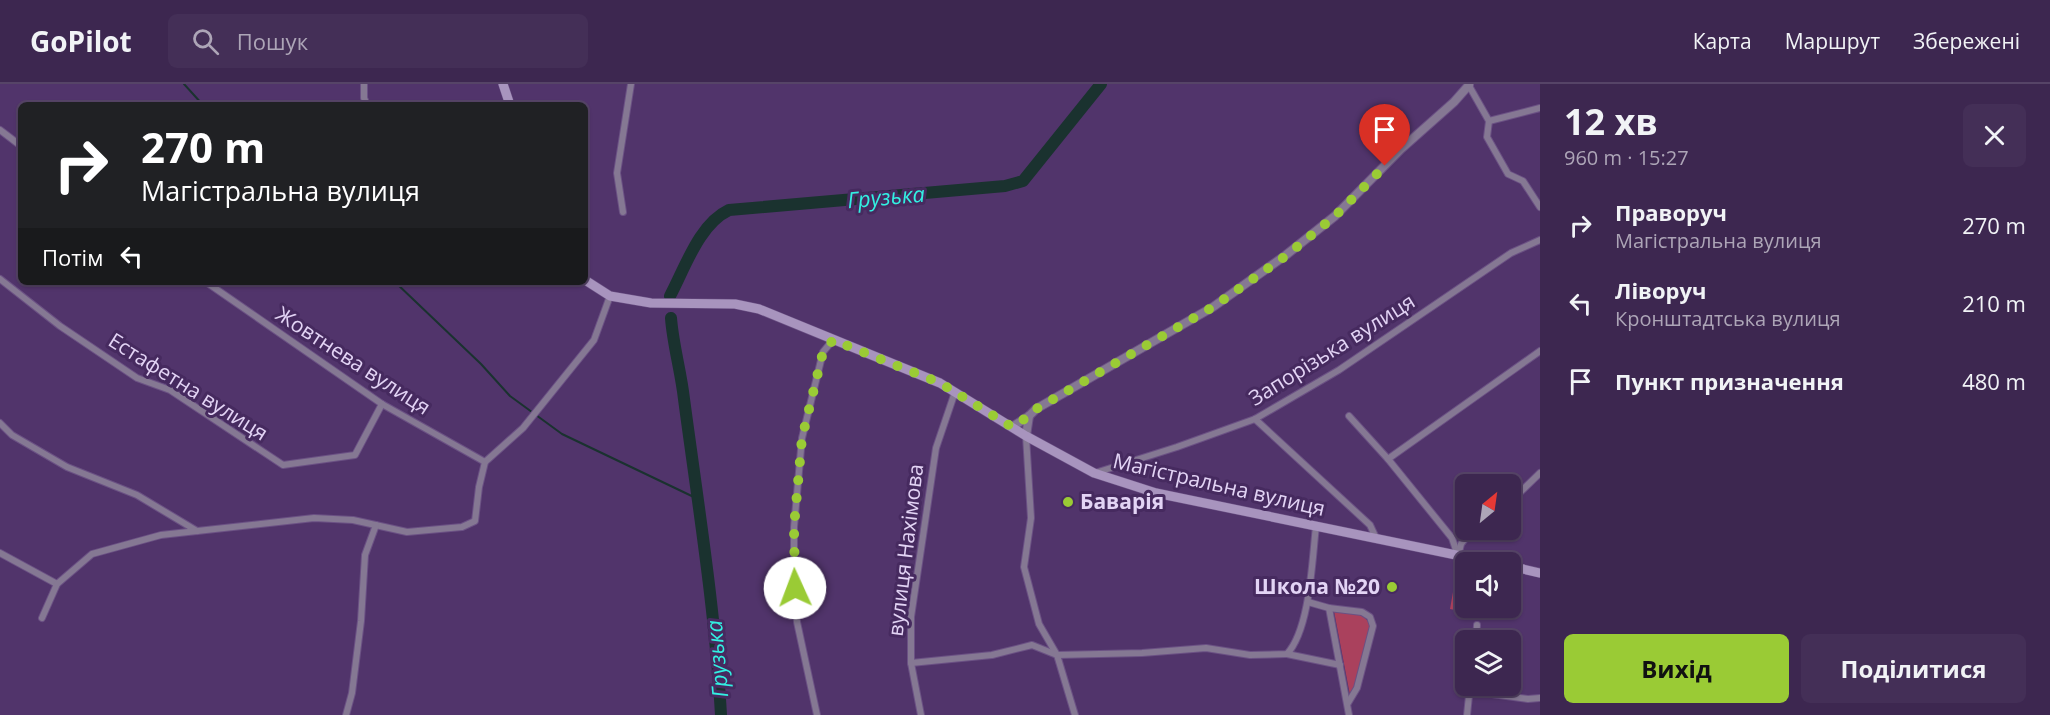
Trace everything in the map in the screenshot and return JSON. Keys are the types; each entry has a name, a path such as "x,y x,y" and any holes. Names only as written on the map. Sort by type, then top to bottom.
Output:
{"main road":[{"path":"503,84 509,102"},
{"name":"Магістральна вулиця","path":"588,282 610,296 651,303 735,304 759,309 926,376 1026,436 1094,473 1156,493 1455,555"},
{"path":"1521,569 1540,573"}],"street":[{"path":"364,84 366,102"},
{"path":"623,212 618,173 631,84"},
{"path":"1012,427 1044,404 1213,307 1287,255 1335,216 1469,85 1489,121 1487,137 1508,174 1522,181 1540,207"},
{"path":"1489,121 1540,108"},
{"path":"0,130 18,144"},
{"name":"Запорізька вулиця","path":"1094,473 1255,419 1339,370 1511,253 1540,240"},
{"name":"Естафетна вулиця","path":"0,279 60,326 137,378 170,390 283,465 355,454 382,404"},
{"name":"Жовтнева вулиця","path":"210,285 382,404 485,462"},
{"path":"42,618 57,584 92,554 161,535 314,518 352,520 407,532 462,527 475,521 485,462 523,428 594,340 610,296"},
{"path":"817,715 797,622 794,527 804,428 823,352 833,340"},
{"path":"1388,459 1540,351"},
{"name":"вулиця Нахімова","path":"921,715 911,663 911,617 936,447 955,392"},
{"path":"1029,416 1026,436 1031,518 1024,567 1039,624 1058,655 1075,715"},
{"path":"1349,416 1388,459 1452,538 1457,552"},
{"path":"1255,419 1370,525 1376,538"},
{"path":"0,423 12,435 67,467 137,495 198,531"},
{"path":"1521,491 1540,473"},
{"path":"346,715 352,693 359,642 365,555 376,525"},
{"path":"1287,654 1295,646 1308,602 1316,526"},
{"path":"0,554 57,584"},
{"path":"1308,602 1329,608 1362,612 1370,617 1373,626 1357,688 1348,703"},
{"path":"1329,608 1349,715"},
{"path":"1477,625 1477,630"},
{"path":"911,663 992,655 1032,645 1058,655 1142,653 1206,648 1250,655 1287,654 1340,665"},
{"path":"1467,715 1469,696"},
{"path":"1512,696 1528,699 1540,698"}],"shaded area":[{"path":"1453,592 1455,592 1455,610 1450,609"},
{"path":"1334,611 1360,615 1370,625 1355,689 1350,695"}],"waterway":[{"path":"184,84 200,102"},
{"name":"Грузька","path":"670,296 701,236 709,225 729,210 1005,186 1023,181 1101,84"},
{"path":"398,285 481,364 510,396 562,434 698,499"},
{"name":"Грузька","path":"671,318 706,557 721,715"}],"place":[{"name":"Баварія","path":"1068,502"},
{"name":"Школа №20","path":"1392,587"}],"route":[{"path":"795,588 794,527 802,438 823,352 833,340 926,376 1012,427 1062,393 1213,307 1287,255 1335,216 1385,166"}]}
